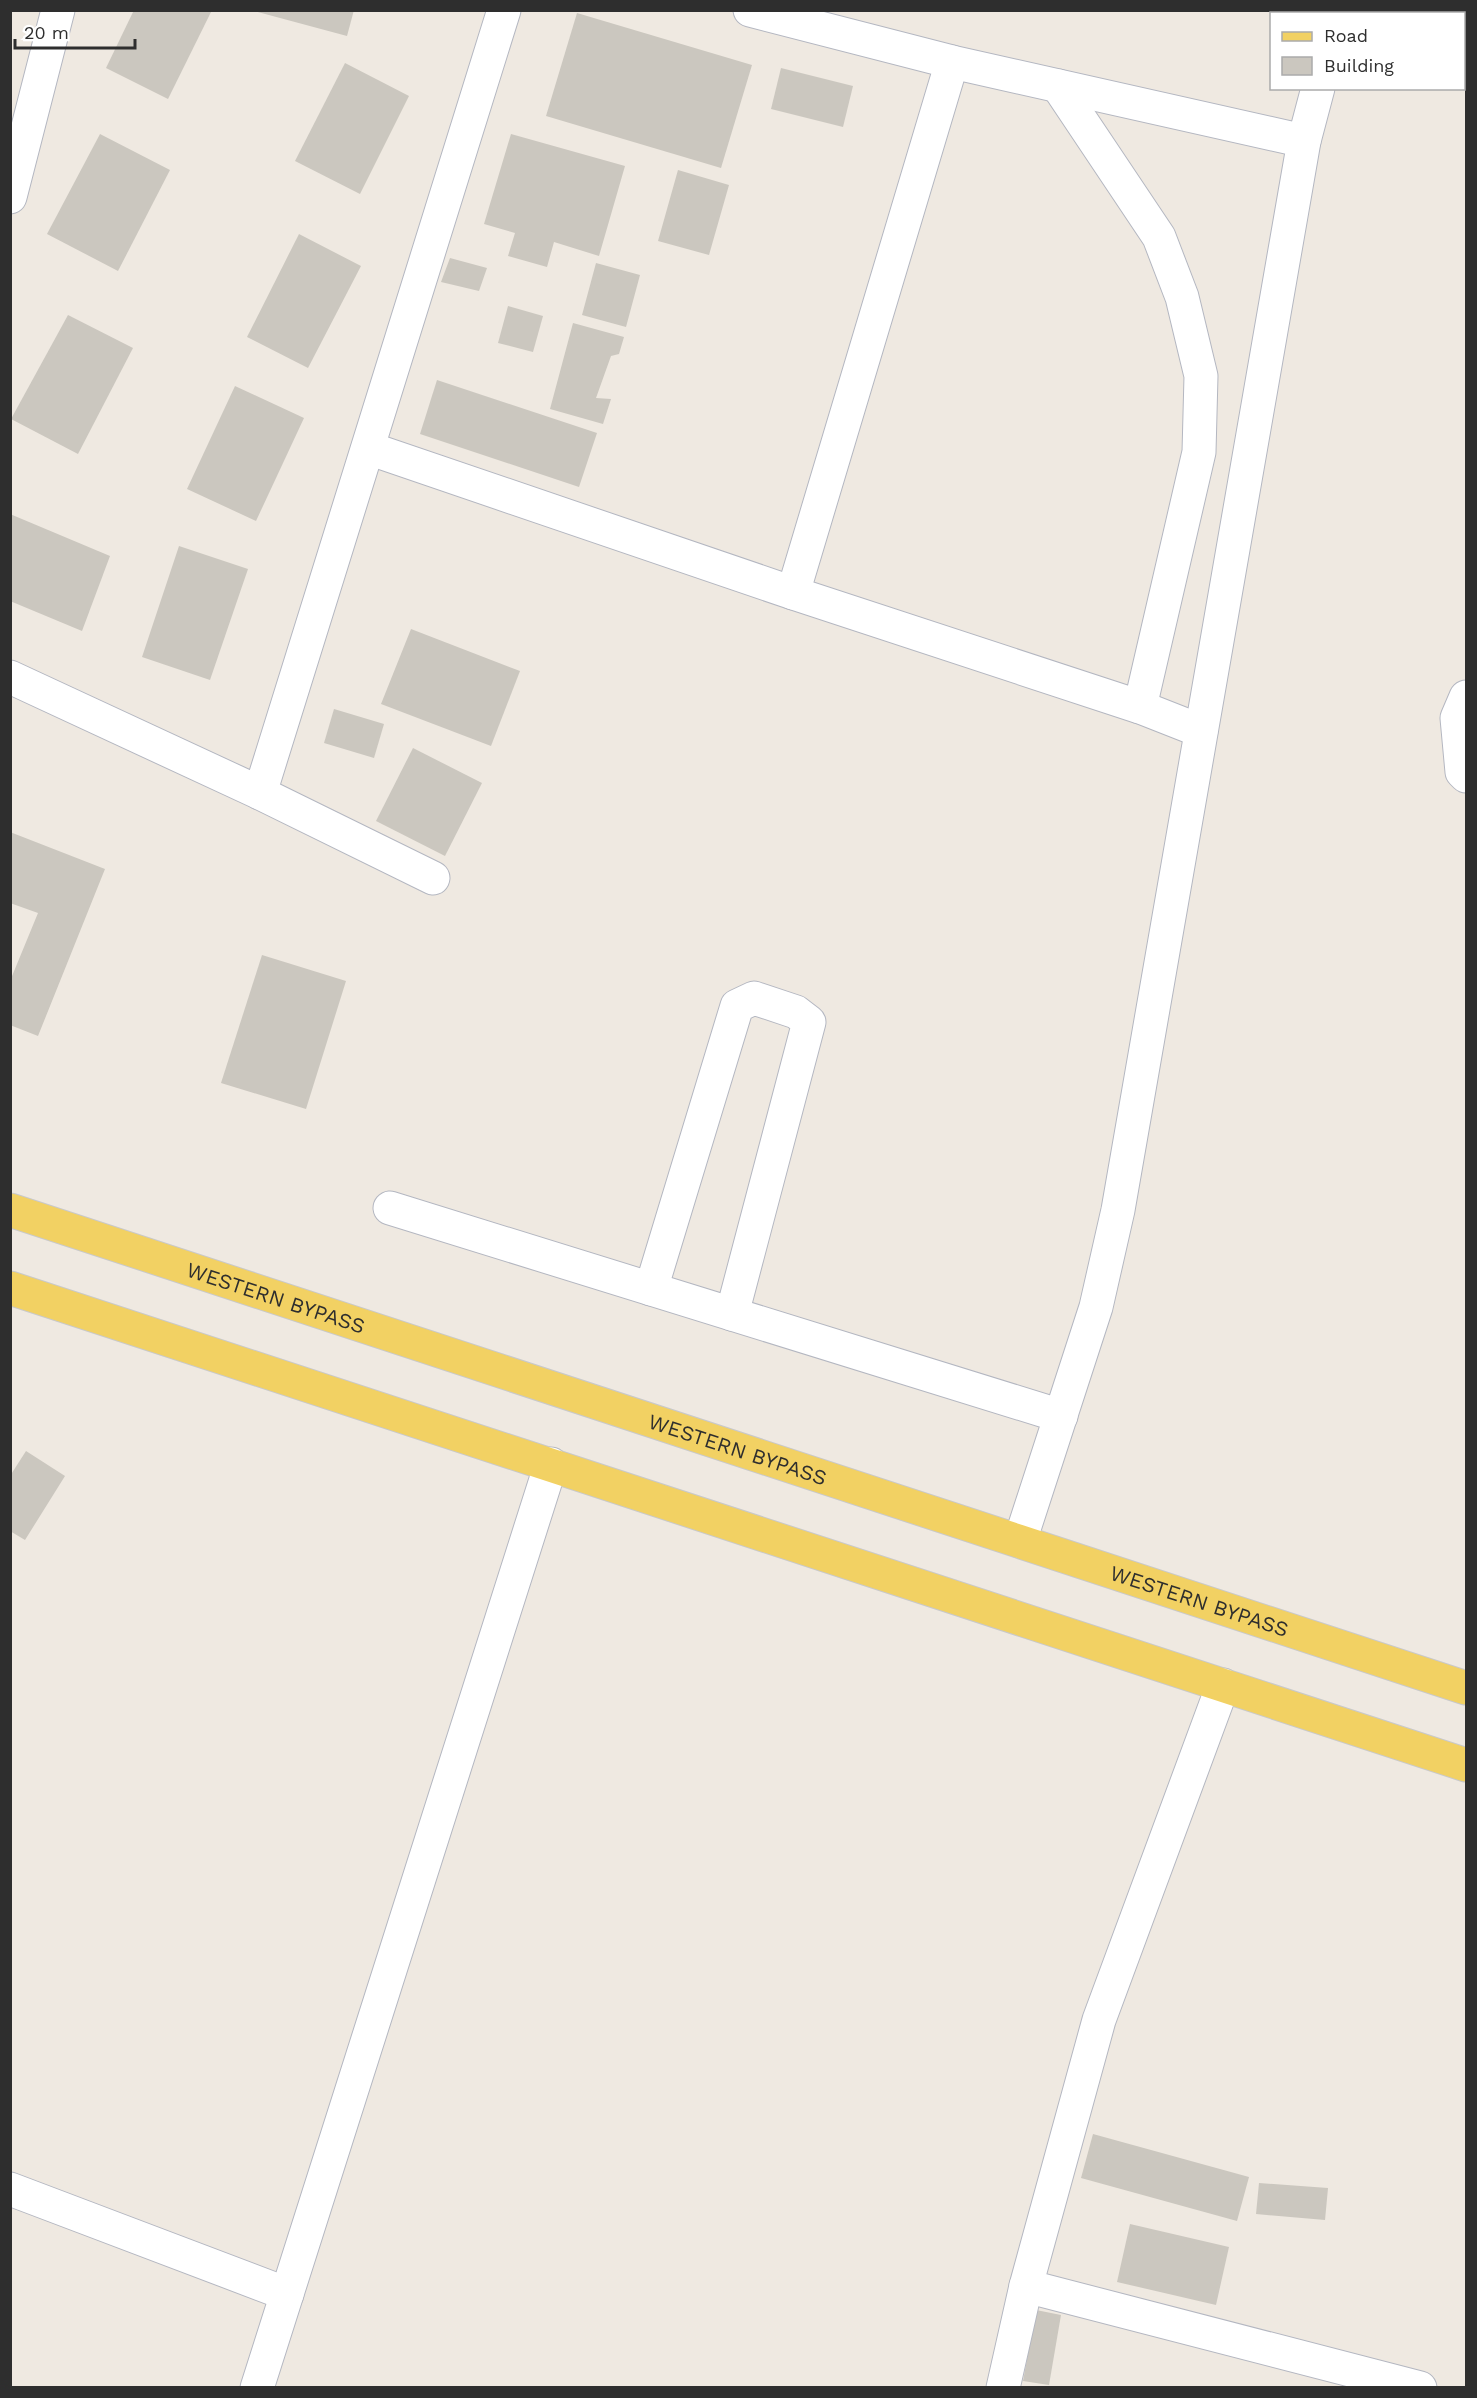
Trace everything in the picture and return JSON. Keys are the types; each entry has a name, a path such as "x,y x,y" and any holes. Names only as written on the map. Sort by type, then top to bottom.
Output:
{"main road":[{"name":"WESTERN BYPASS","path":"10,1210 1467,1688"},
{"path":"10,1288 1467,1765"}],"street":[{"path":"10,196 58,10"},
{"path":"260,793 504,10"},
{"path":"750,10 952,62 1304,141"},
{"path":"793,593 952,62"},
{"path":"1058,86 1159,237 1182,297 1201,376 1199,452 1140,707"},
{"path":"1020,1541 1096,1307 1118,1210 1304,141 1317,90"},
{"path":"368,448 793,593 1140,707 1201,731"},
{"path":"10,677 260,793 433,878"},
{"path":"1467,698 1457,718 1462,772 1467,776"},
{"path":"651,1289 737,1006 754,998 796,1012 809,1022 732,1314"},
{"path":"390,1208 1061,1416"},
{"path":"257,2388 551,1464"},
{"path":"1003,2388 1026,2286 1100,2020 1223,1685"},
{"path":"10,2189 287,2294"},
{"path":"1026,2286 1420,2388"}],"building":[{"path":"134,10 212,10 168,99 106,68"},
{"path":"250,10 354,10 347,36"},
{"path":"577,13 752,65 721,168 546,116"},
{"path":"345,63 409,96 360,194 295,161"},
{"path":"781,68 853,86 843,127 771,109"},
{"path":"100,134 170,170 118,271 47,234"},
{"path":"511,134 625,166 599,256 554,242 547,267 508,256 515,233 484,224"},
{"path":"678,170 729,185 709,255 658,241"},
{"path":"299,234 361,266 308,368 247,337"},
{"path":"450,258 487,268 479,291 441,282"},
{"path":"596,263 640,275 626,327 582,315"},
{"path":"508,306 543,316 533,352 498,343"},
{"path":"68,315 133,348 78,454 11,419"},
{"path":"573,323 624,337 619,354 611,356 596,398 611,399 603,424 550,409"},
{"path":"437,380 597,433 579,487 420,434"},
{"path":"235,386 304,418 256,521 187,489"},
{"path":"10,514 110,556 82,631 10,601"},
{"path":"179,546 248,569 210,680 142,657"},
{"path":"411,629 520,671 491,746 381,704"},
{"path":"334,709 384,724 374,758 324,743"},
{"path":"413,748 482,783 445,856 376,821"},
{"path":"10,832 105,869 38,1036 10,1025 10,981 38,913 10,903"},
{"path":"262,955 346,981 306,1109 221,1083"},
{"path":"26,1451 65,1476 25,1540 10,1531 10,1476"},
{"path":"1093,2134 1249,2177 1237,2221 1081,2178"},
{"path":"1259,2183 1328,2188 1325,2220 1256,2214"},
{"path":"1130,2224 1229,2247 1216,2305 1117,2282"},
{"path":"1036,2310 1061,2315 1049,2385 1023,2381"}]}
